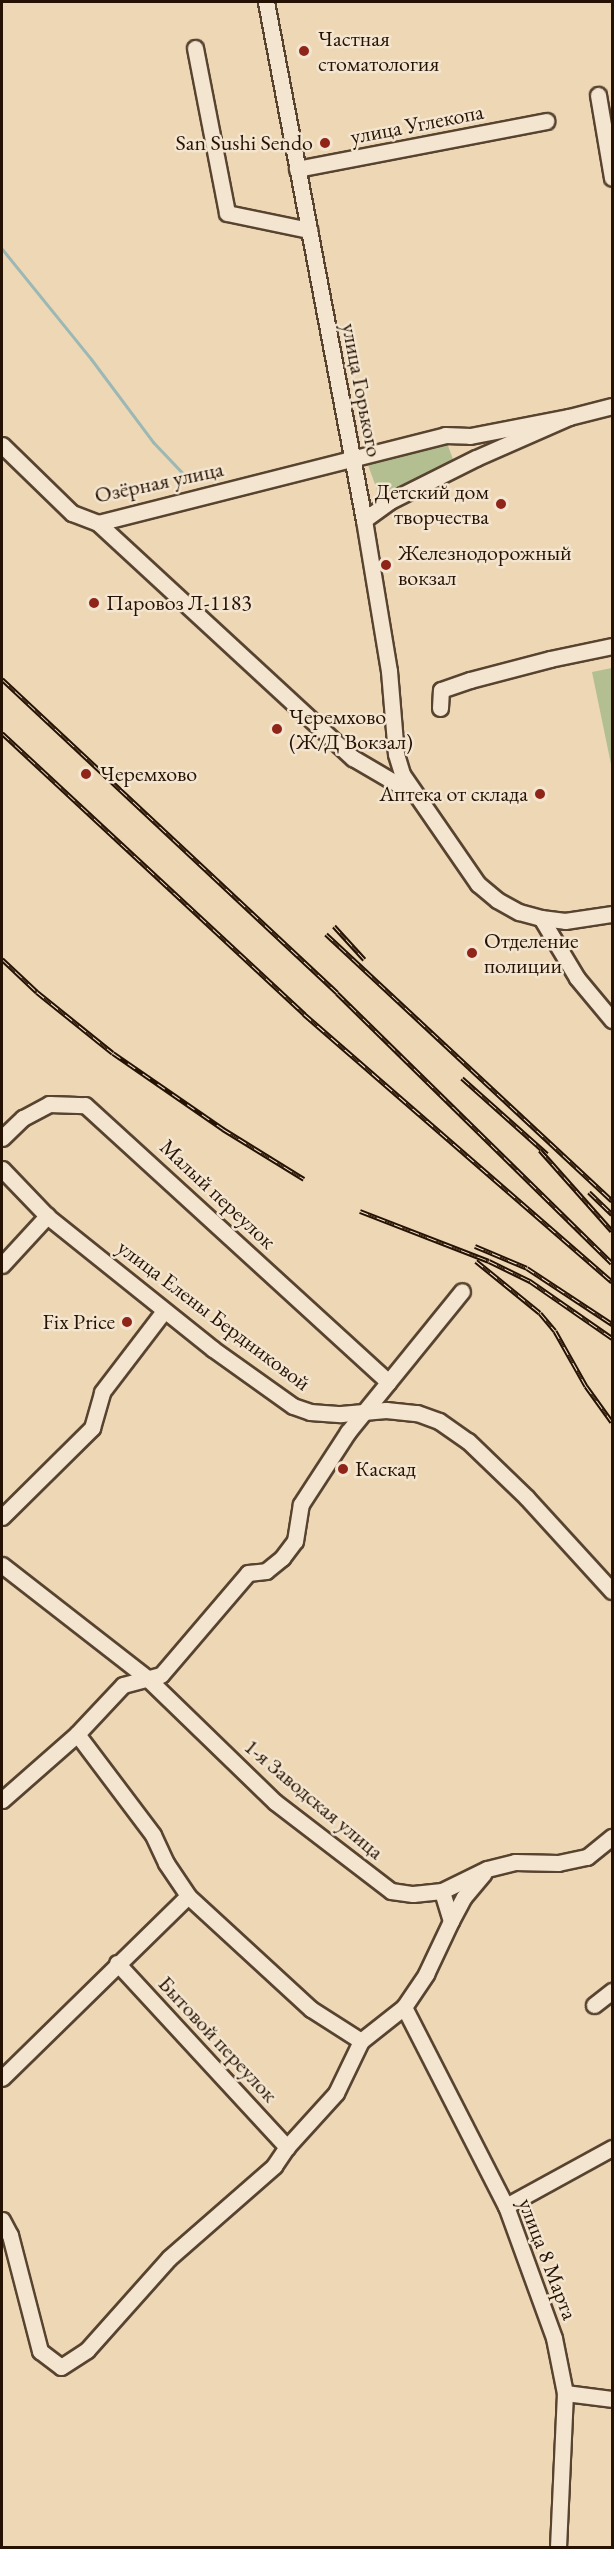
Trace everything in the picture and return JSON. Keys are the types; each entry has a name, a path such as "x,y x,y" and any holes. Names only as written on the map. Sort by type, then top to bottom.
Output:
{"street":[{"name":"улица Горького","path":"266,2 364,520 389,671 396,754 402,774 478,884 497,900 519,912 564,921 612,914"},
{"path":"195,48 228,213 309,230"},
{"path":"598,95 612,178"},
{"name":"улица Углекопа","path":"297,169 546,121"},
{"path":"364,520 390,501 476,458 569,417 612,406"},
{"name":"Озёрная улица","path":"2,445 72,513 98,523 445,435 470,436 569,417"},
{"path":"98,523 352,758 415,795"},
{"path":"440,708 441,690 550,659 612,646"},
{"path":"541,918 577,978 612,1020"},
{"name":"Малый переулок","path":"2,1138 23,1118 49,1104 85,1105 388,1382"},
{"name":"улица Елены Бердниковой","path":"2,1169 46,1216 164,1311 293,1406 310,1412 386,1410 417,1413 439,1421 468,1441 527,1498 612,1591"},
{"path":"2,1265 46,1216"},
{"path":"2,1800 77,1734 123,1685 161,1675 248,1572 266,1571 282,1558 295,1541 300,1504 364,1412 462,1291"},
{"path":"2,1517 92,1428 102,1392 164,1311"},
{"name":"1-я Заводская улица","path":"2,1565 147,1678 275,1802 391,1891 413,1894 442,1891 487,1869 515,1862 558,1863 587,1857 612,1837"},
{"path":"77,1734 153,1835 165,1863 188,1896 311,2009 361,2041"},
{"path":"2,2220 10,2235 40,2350 61,2367 87,2350 169,2258 274,2166 287,2147 336,2093 361,2041 404,2007 426,1974 464,1897 487,1869"},
{"path":"442,1891 451,1921"},
{"path":"2,2078 188,1896"},
{"name":"Бытовой переулок","path":"117,1963 287,2147"},
{"path":"594,2005 612,1991"},
{"name":"улица 8 Марта","path":"404,2007 506,2206 554,2338 565,2393 558,2547"},
{"path":"506,2206 612,2148"},
{"path":"565,2393 612,2399"}],"green space":[{"path":"447,443 454,462 380,498 368,465"},
{"path":"612,668 612,769 592,672"}],"waterway":[{"path":"2,249 91,359 153,442 191,482"}],"railway":[{"path":"2,679 337,993 612,1263"},
{"path":"2,733 304,1014 612,1282"},
{"path":"334,926 364,959"},
{"path":"326,934 612,1201"},
{"path":"2,959 37,992 113,1053 223,1129 304,1179"},
{"path":"462,1078 547,1154"},
{"path":"540,1150 612,1231"},
{"path":"589,1192 612,1214"},
{"path":"360,1211 489,1261 530,1281 612,1338"},
{"path":"475,1246 527,1268 612,1324"},
{"path":"476,1261 540,1313 555,1331 586,1386 612,1422"}],"place":[{"name":"Частная стоматология","path":"304,51"},
{"name":"San Sushi Sendo","path":"325,143"},
{"name":"Детский дом творчества","path":"501,504"},
{"name":"Железнодорожный вокзал","path":"386,565"},
{"name":"Паровоз Л-1183","path":"94,603"},
{"name":"Черемхово (Ж/Д Вокзал)","path":"277,729"},
{"name":"Черемхово","path":"86,774"},
{"name":"Аптека от склада","path":"540,794"},
{"name":"Отделение полиции","path":"472,953"},
{"name":"Fix Price","path":"127,1322"},
{"name":"Каскад","path":"343,1469"}]}
